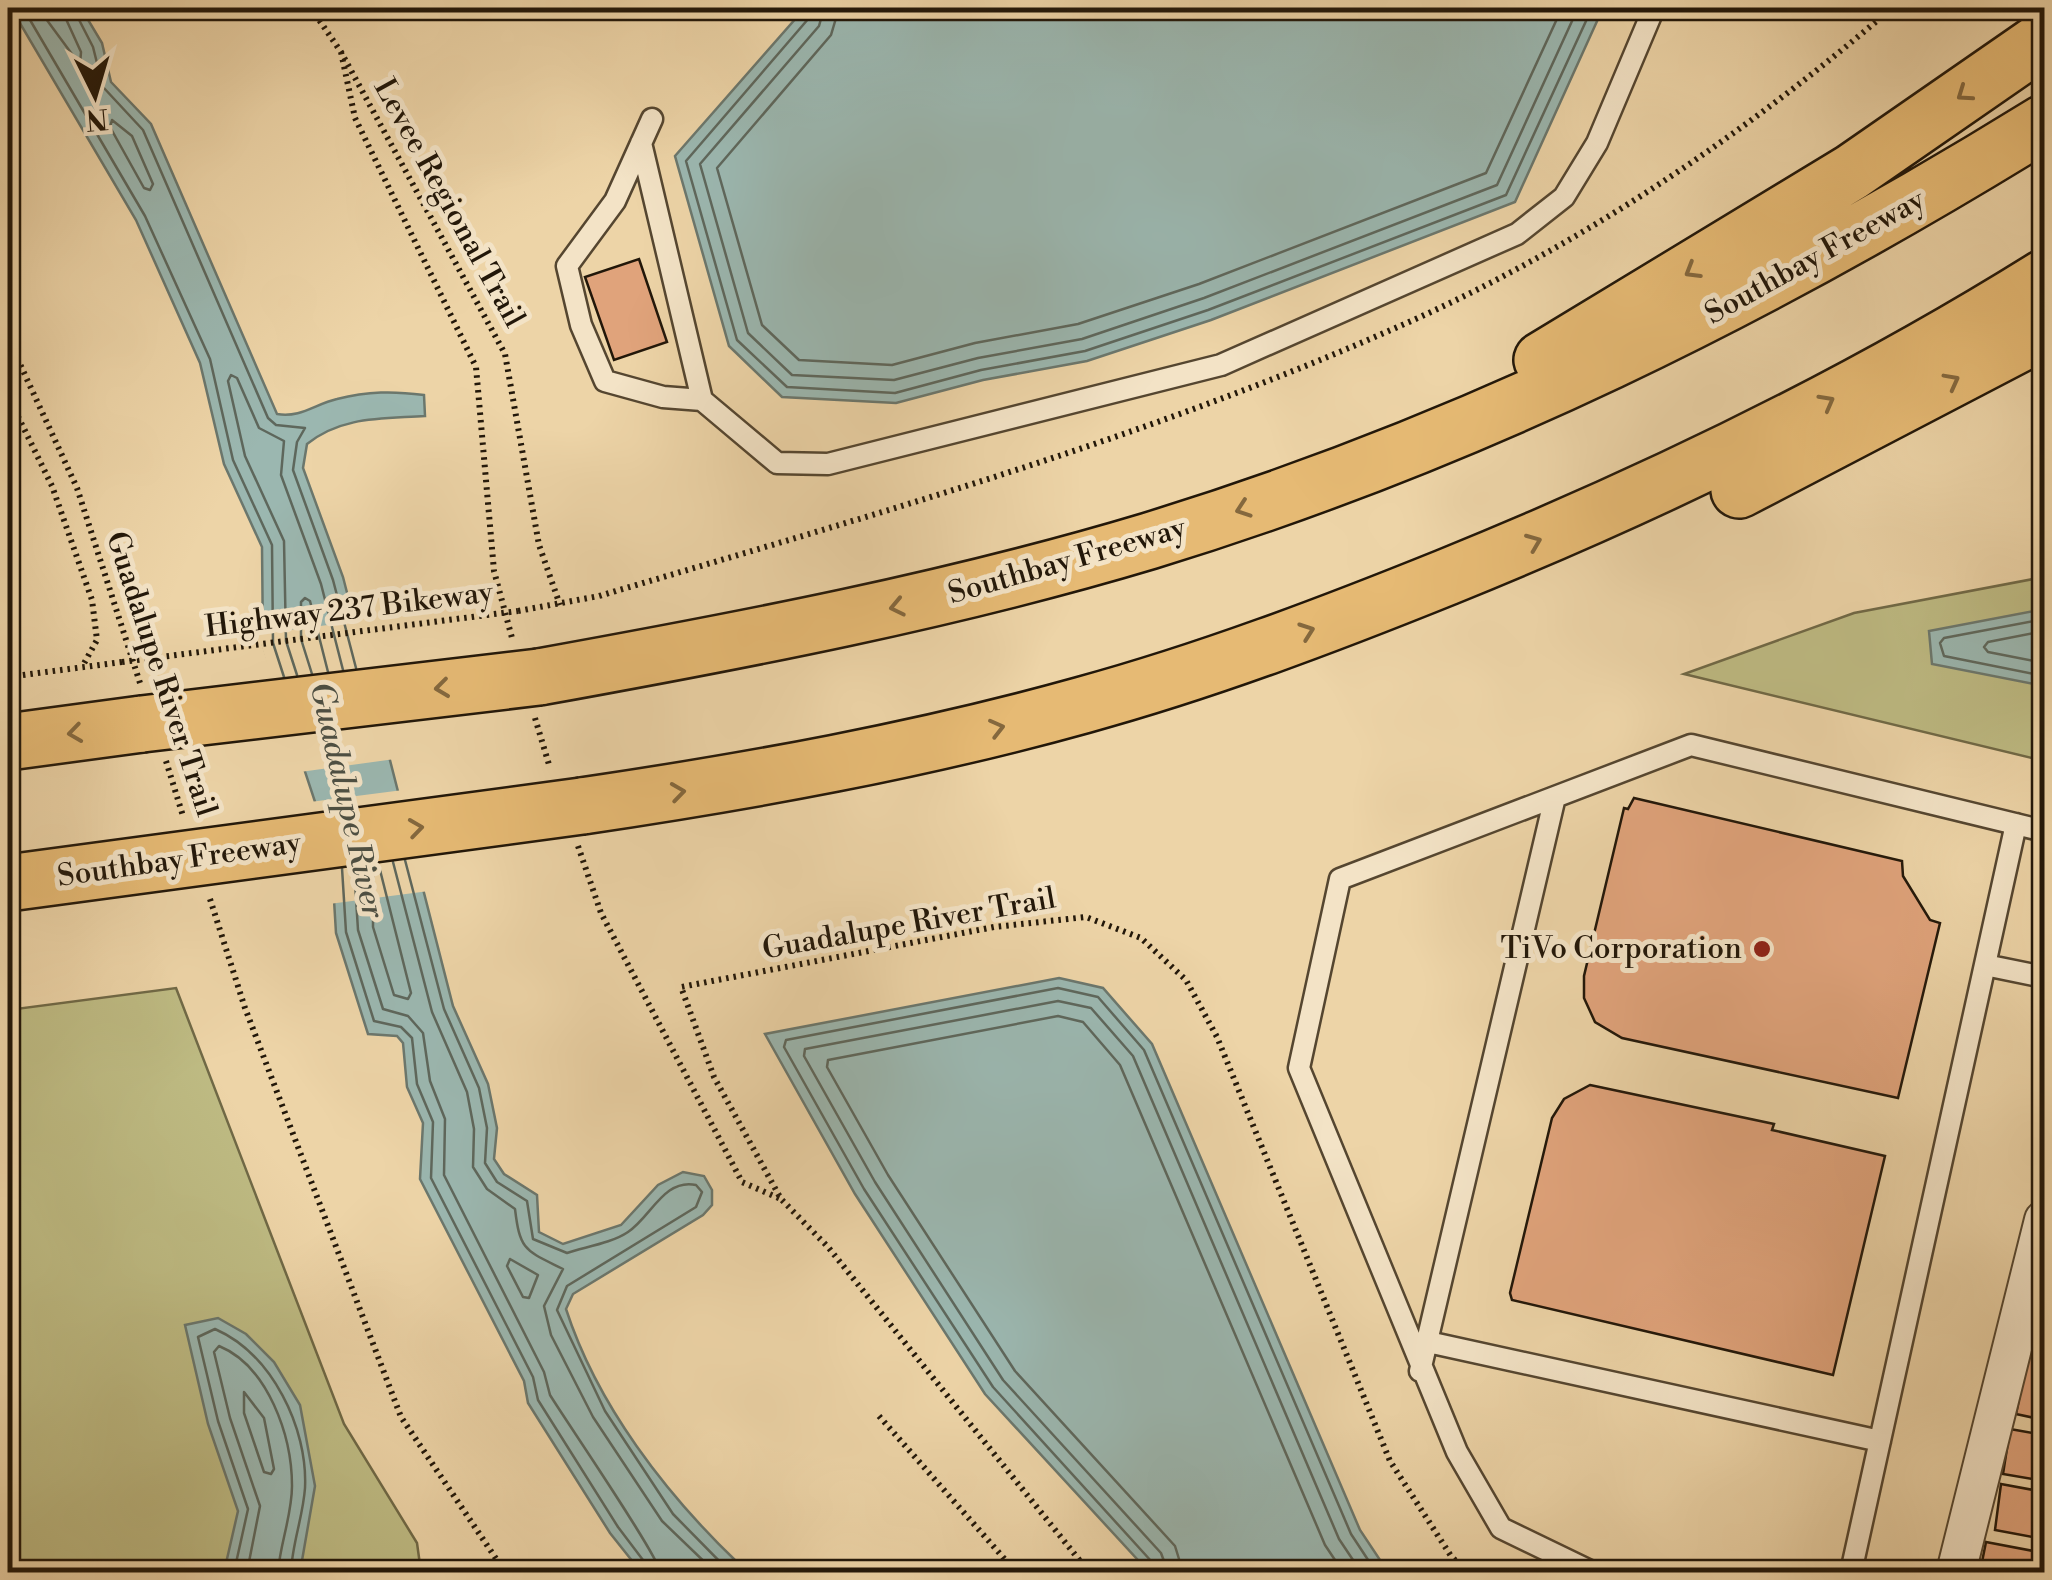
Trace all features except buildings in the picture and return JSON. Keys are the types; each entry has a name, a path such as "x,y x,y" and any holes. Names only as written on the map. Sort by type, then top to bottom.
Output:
{"highway":[{"path":"1336,478 1756,232 1852,172 2044,39"},
{"name":"Southbay Freeway","path":"8,742 539,677 748,639 954,594 1150,540 1336,478 1522,404 1715,313 1917,202 2044,123"},
{"name":"Southbay Freeway","path":"8,884 582,806 811,770 998,728 1196,671 1378,605 1584,522 1774,431 2044,278"},
{"path":"1378,605 1512,591 1782,470 2044,331"}],"street":[{"path":"1956,1572 2044,1220"}],"lane":[{"path":"652,119 615,202 566,266 581,325 605,381 663,397 702,400 777,464 828,464 1220,366 1339,317 1517,234 1564,197 1597,143 1654,8"},
{"path":"641,143 702,400"},
{"path":"1592,1572 1501,1528 1457,1452 1420,1372 1299,1068 1340,878 1692,745 2044,831"},
{"path":"1420,1372 1555,797"},
{"path":"1851,1572 2016,824"},
{"path":"1985,964 2044,977"},
{"path":"1428,1342 1880,1441"}],"path":[{"name":"Levee Regional Trail","path":"311,8 341,52 505,354 539,545 560,605"},
{"path":"604,8 651,18 699,10"},
{"name":"Guadalupe River Trail","path":"8,338 78,488 149,722 186,822"},
{"name":"Guadalupe River Trail","path":"8,396 52,486 92,600 97,640 82,667"},
{"name":"Highway 237 Bikeway","path":"8,677 518,610"},
{"path":"209,896 245,1008 401,1417 505,1572"},
{"name":"Guadalupe River Trail","path":"1089,1572 828,1247 781,1199 714,1077 681,986 994,927 1086,917 1141,938 1186,980 1217,1037 1390,1461 1451,1556 1468,1572"},
{"path":"879,1416 1016,1572"}],"shaded area":[{"path":"2044,577 2044,761 1684,674 1854,613"},
{"path":"176,988 344,1424 417,1543 421,1572 8,1572 8,1010"}],"water":[{"name":"Guadalupe River","path":"11,8 81,8 102,43 111,82 151,124 277,414 301,412 359,394 424,395 425,416 363,421 320,435 307,444 303,468 343,577 453,1006 488,1084 497,1128 494,1159 504,1174 537,1195 539,1232 563,1244 621,1225 658,1185 683,1172 704,1176 712,1190 712,1205 703,1215 573,1294 566,1309 596,1379 636,1446 685,1507 737,1562 740,1572 641,1572 610,1533 528,1403 524,1381 420,1179 423,1123 407,1087 403,1043 397,1036 368,1034 336,933 331,850 263,645 262,547 224,464 200,363 136,220"},
{"path":"805,8 1603,8 1515,202 1211,320 1087,361 983,380 896,403 782,397 729,346 675,156"},
{"path":"2044,609 2044,686 1932,664 1929,631"},
{"path":"1059,978 1103,988 1152,1044 1360,1530 1388,1572 1149,1572 985,1394 855,1194 765,1034"},
{"path":"218,1318 246,1334 274,1362 300,1405 315,1486 300,1572 224,1572 238,1511 208,1424 185,1325"}],"pier":[{"path":"359,621 395,759 300,772 258,634"},
{"path":"403,790 429,891 329,904 326,851 310,802"}],"place":[{"name":"TiVo Corporation","path":"1762,949"}]}
